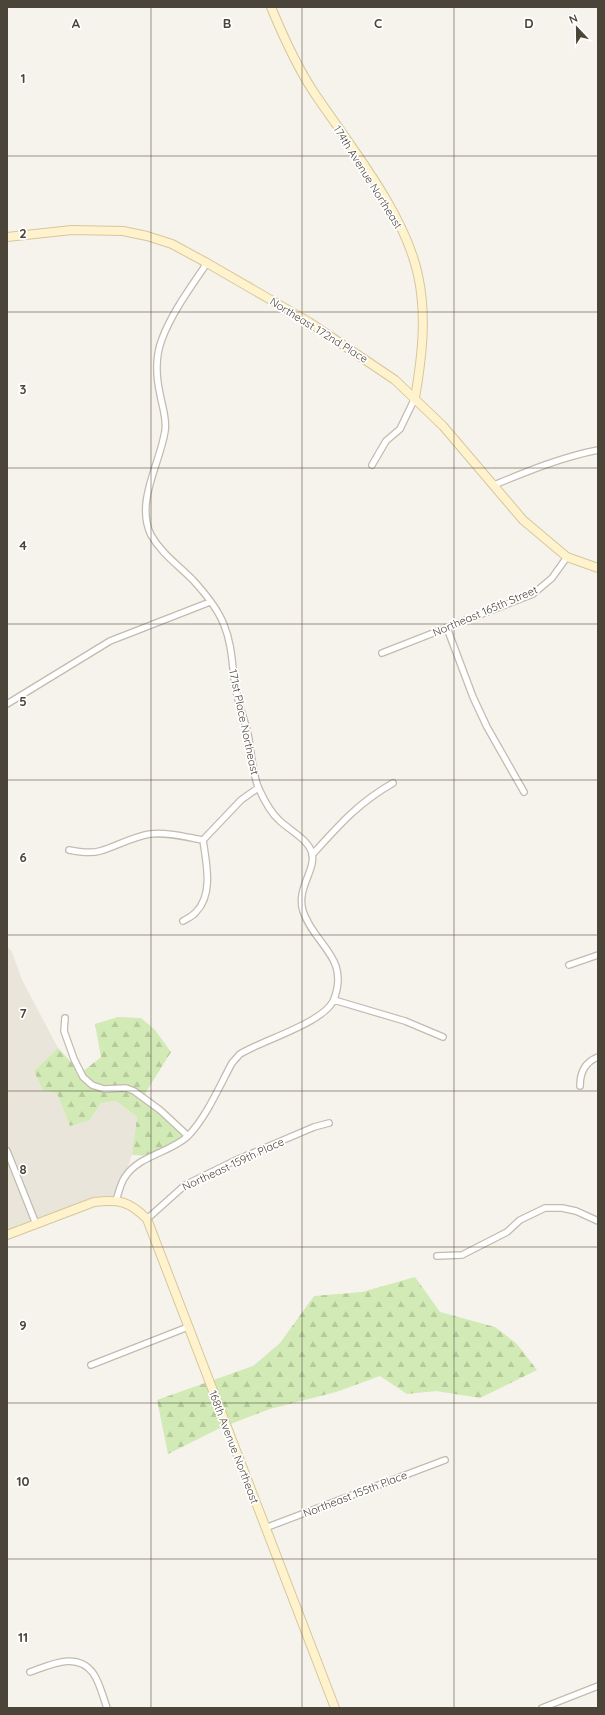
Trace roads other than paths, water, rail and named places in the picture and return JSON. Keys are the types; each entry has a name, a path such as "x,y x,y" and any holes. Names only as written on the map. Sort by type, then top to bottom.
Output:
{"street":[{"name":"174th Avenue Northeast","path":"271,7 295,59 312,90 390,207 405,235 413,257 422,295 422,359 415,398 400,429 386,441 372,465"},
{"name":"Northeast 172nd Place","path":"7,237 72,230 124,231 172,244 207,263 328,335 382,371 415,398 459,444 523,520 566,557"},
{"name":"171st Place Northeast","path":"207,263 172,318 162,339 157,357 156,372 165,416 165,430 149,490 146,512 151,535 160,549 194,581 218,612 224,624 230,644 235,688 247,730 258,788 270,811 309,846 312,854"},
{"path":"494,485 537,467 598,450"},
{"path":"566,557 598,568"},
{"name":"Northeast 165th Street","path":"382,653 533,594 542,588 552,578 566,557"},
{"path":"7,704 110,641 210,602"},
{"path":"447,628 473,697 524,792"},
{"path":"7,1235 94,1202 116,1200 124,1178 131,1170 142,1162 175,1146 188,1136 199,1122 232,1063 240,1054 322,1015 334,1000 339,980 338,969 331,955 305,918 302,907 301,895 311,865 312,854 354,809 380,790 393,783"},
{"path":"203,840 241,800 258,788"},
{"path":"69,850 86,853 99,851 133,838 151,834 169,834 203,840"},
{"path":"183,921 196,913 203,903 206,893 207,871 203,840"},
{"path":"569,964 598,954"},
{"path":"334,1000 405,1021 443,1037"},
{"path":"65,1018 64,1031 74,1059 83,1077 92,1085 104,1089 126,1088 134,1091 160,1110 188,1136"},
{"path":"580,1086 580,1074 586,1065 598,1057"},
{"name":"Northeast 159th Place","path":"147,1219 185,1184 241,1158 328,1123"},
{"path":"7,1151 36,1224"},
{"name":"168th Avenue Northeast","path":"116,1200 130,1204 147,1219 265,1528 336,1708"},
{"path":"437,1256 462,1255 507,1232 520,1220 545,1208 562,1208 576,1211 598,1221"},
{"path":"91,1364 188,1327"},
{"name":"Northeast 155th Place","path":"265,1528 445,1460"},
{"path":"30,1672 54,1663 68,1661 81,1663 93,1674 108,1708"},
{"path":"542,1708 598,1686"}]}
